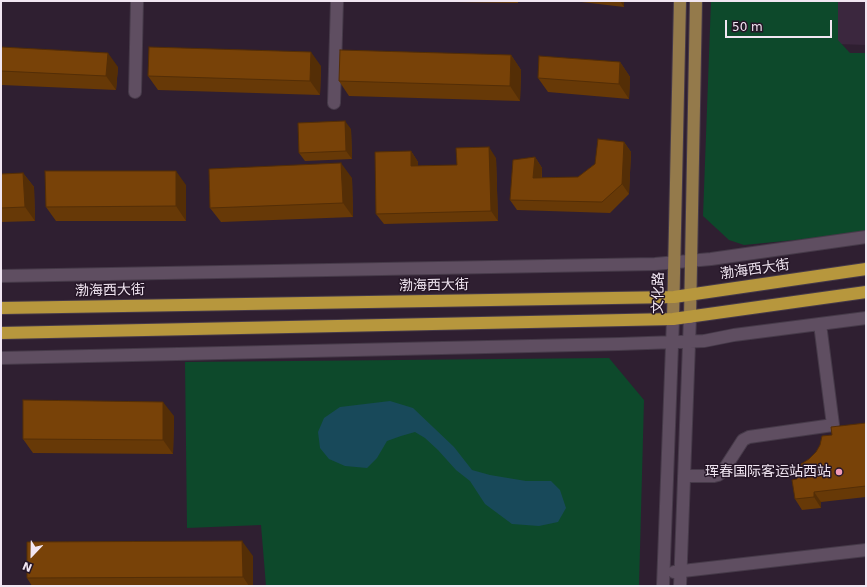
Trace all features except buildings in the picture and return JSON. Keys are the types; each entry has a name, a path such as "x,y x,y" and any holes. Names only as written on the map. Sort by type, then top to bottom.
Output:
{"highway":[{"name":"渤海西大街","path":"1,308 674,297 866,269"},
{"path":"1,332 673,319 866,292"}],"main road":[{"name":"文化路","path":"673,319 680,1"},
{"path":"690,317 696,1"}],"street":[{"path":"135,92 137,1"},
{"path":"334,103 337,1"},
{"name":"渤海西大街","path":"1,276 655,264 711,259 866,237"},
{"path":"680,586 690,317"},
{"path":"1,358 603,345 704,341 734,335 866,318"},
{"name":"文化路","path":"663,586 673,319"},
{"path":"684,476 718,475 723,471 743,440 749,437 834,425 820,324"},
{"path":"664,572 866,550"}],"shaded area":[{"path":"834,1 866,1 866,45 837,44"}],"green space":[{"path":"711,1 838,1 838,40 850,53 866,53 866,233 744,245 729,240 703,216"},
{"path":"609,358 644,400 639,586 266,586 261,525 187,528 185,362"}],"water":[{"path":"390,401 413,408 454,447 472,470 490,475 526,481 551,481 560,490 566,508 558,522 539,526 512,524 485,504 470,481 456,470 425,438 415,432 387,441 377,458 367,468 345,466 329,459 320,448 318,432 324,418 340,407"}],"place":[{"name":"珲春国际客运站西站","path":"839,472"}]}
